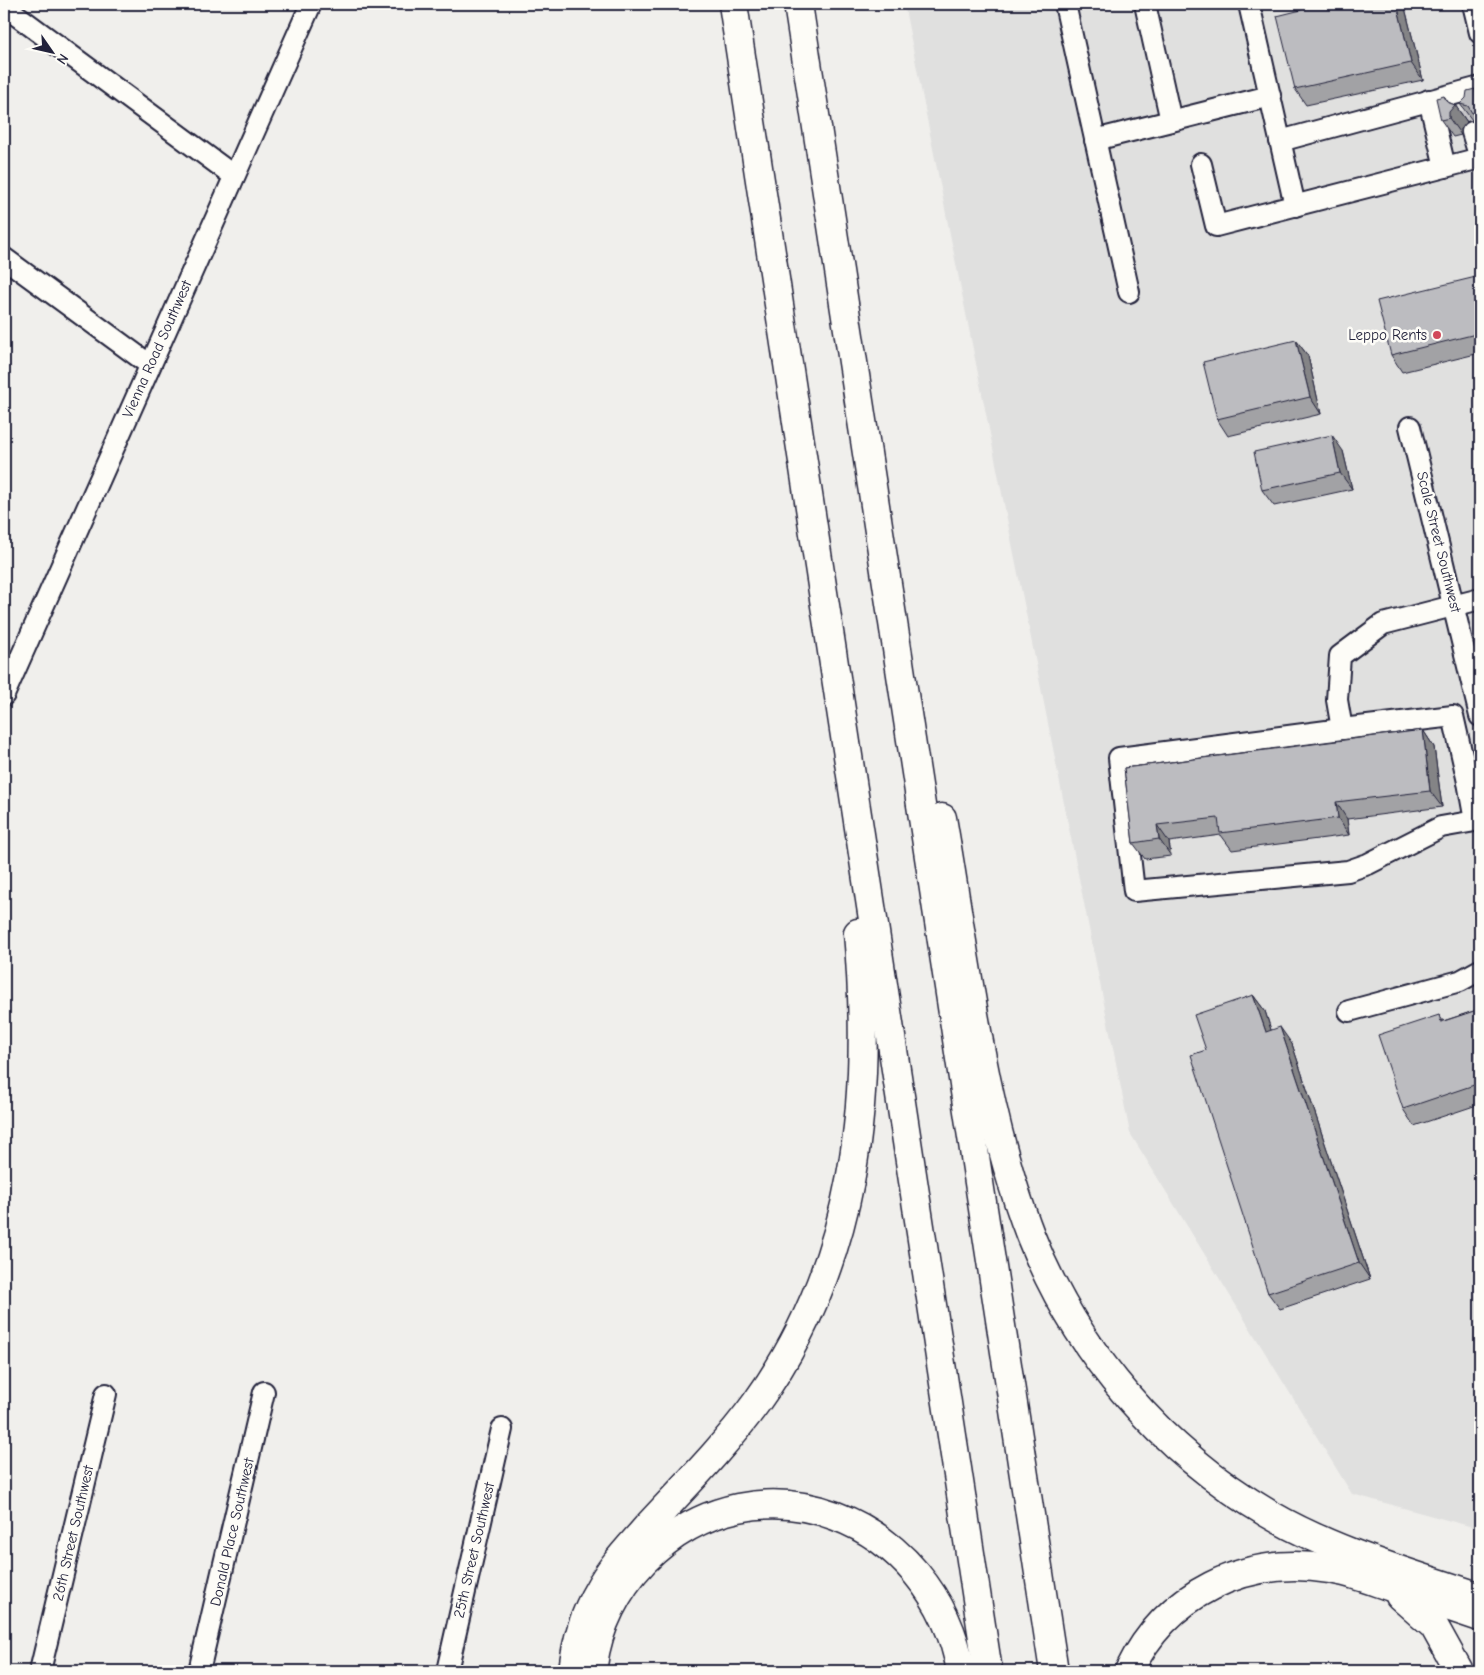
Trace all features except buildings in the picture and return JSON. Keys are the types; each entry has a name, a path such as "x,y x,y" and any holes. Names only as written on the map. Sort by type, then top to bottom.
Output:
{"highway":[{"path":"733,4 988,1671"},
{"path":"798,4 1054,1671"},
{"path":"850,345 890,514 990,1091 1016,1196 1031,1237 1054,1288 1096,1357 1117,1385 1170,1440 1227,1487 1270,1514 1346,1551 1480,1597"},
{"path":"574,1671 580,1634 588,1609 607,1576 745,1416 789,1350 824,1275 849,1194 861,1104 863,1031 861,965 852,881 803,551 805,476"},
{"path":"593,1671 599,1638 608,1614 634,1571 652,1553 694,1525 719,1514 760,1505 809,1508 857,1524 881,1538 903,1557 920,1576 936,1599 948,1625 961,1671"},
{"path":"1129,1671 1142,1647 1157,1626 1196,1593 1218,1581 1254,1569 1292,1565 1330,1569 1368,1579 1480,1618"},
{"path":"1368,1579 1407,1601 1434,1626 1459,1671"}],"street":[{"name":"Vienna Road Southwest","path":"4,695 311,4"},
{"path":"1065,4 1129,292"},
{"path":"1145,4 1171,121"},
{"path":"1249,4 1295,206"},
{"path":"1473,4 1480,33"},
{"path":"4,6 234,176"},
{"path":"1095,140 1270,96"},
{"path":"1280,140 1429,100 1470,96"},
{"path":"1429,100 1445,167"},
{"path":"1201,164 1216,226 1480,158 1472,132"},
{"path":"4,258 150,365"},
{"name":"Scale Street Southwest","path":"1410,427 1480,716"},
{"path":"1342,729 1337,700 1340,656 1383,624 1480,599"},
{"path":"1454,716 1474,781 1475,821 1441,827 1368,864 1348,871 1134,891 1119,758 1342,729 1454,716"},
{"path":"1349,1011 1460,981 1480,970"},
{"name":"Donald Place Southwest","path":"199,1671 264,1392"},
{"name":"26th Street Southwest","path":"40,1671 106,1394"},
{"name":"25th Street Southwest","path":"446,1671 502,1429"}],"shaded area":[{"path":"904,4 1480,4 1480,1529 1352,1494 1130,1133"}],"tunnel":[{"path":"1467,110 1472,132"}],"place":[{"name":"Leppo Rents","path":"1437,335"}]}
